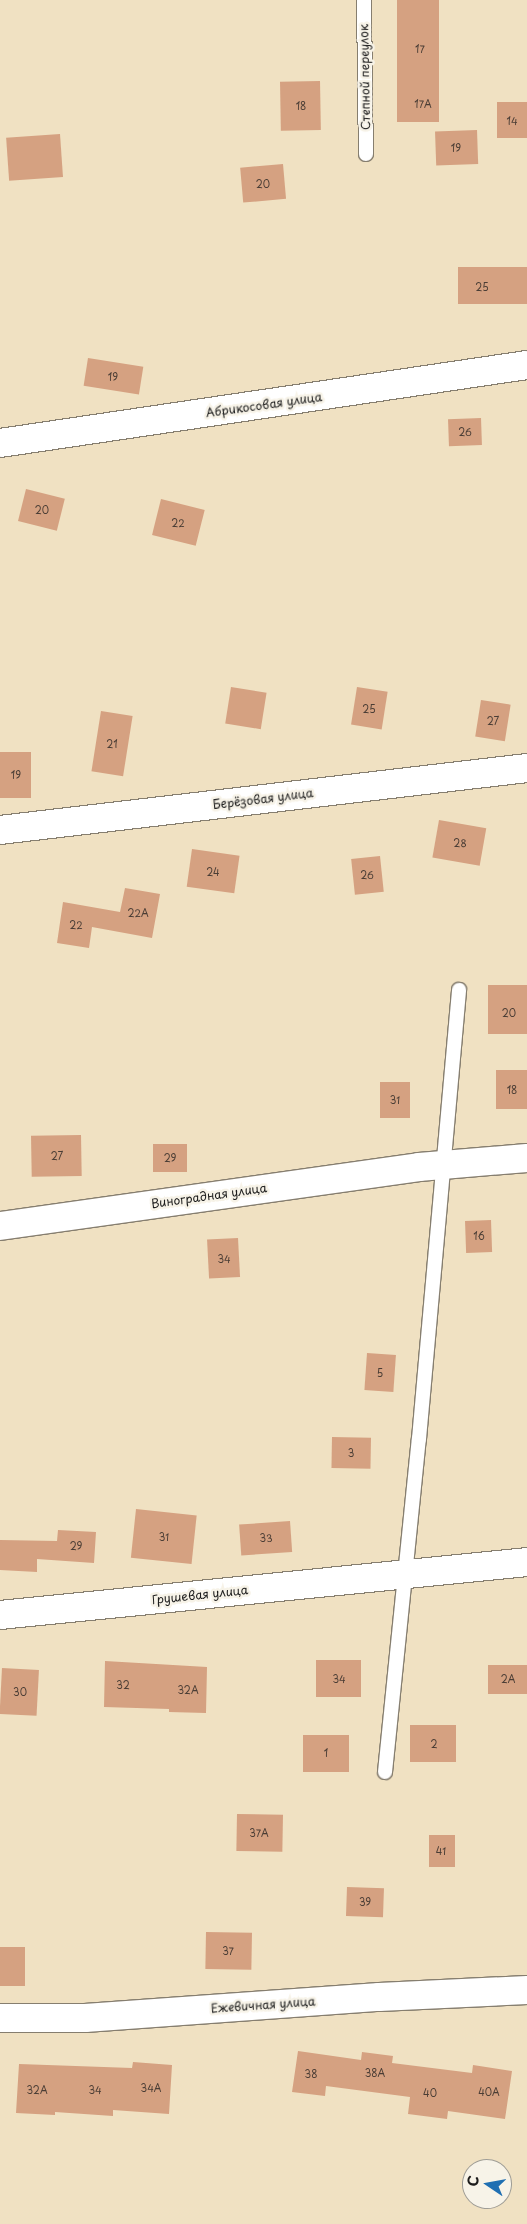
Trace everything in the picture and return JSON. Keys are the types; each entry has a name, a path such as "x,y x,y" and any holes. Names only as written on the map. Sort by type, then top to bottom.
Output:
{"street":[{"name":"Абрикосовая улица","path":"0,443 527,365"},
{"name":"Берёзовая улица","path":"0,830 527,768"},
{"name":"Виноградная улица","path":"0,1226 431,1166 527,1158"},
{"name":"Грушевая улица","path":"0,1615 527,1562"},
{"name":"Ежевичная улица","path":"0,2018 85,2018 369,1997 527,1990"}],"lane":[{"name":"Степной переулок","path":"364,0 366,154"},
{"path":"385,1772 403,1575 431,1166 459,990"}],"building":[{"path":"397,0 439,0 439,122 397,122"},
{"path":"320,81 321,130 281,131 280,82"},
{"path":"497,102 527,102 527,138 497,138"},
{"path":"477,130 478,164 436,165 435,131"},
{"path":"60,134 63,177 9,181 6,138"},
{"path":"283,164 286,199 243,203 240,168"},
{"path":"458,267 527,267 527,304 458,304"},
{"path":"88,358 143,367 139,394 84,386"},
{"path":"481,418 482,445 449,446 448,419"},
{"path":"26,489 65,499 57,531 18,521"},
{"path":"161,499 205,510 196,546 152,535"},
{"path":"231,687 267,693 261,729 225,724"},
{"path":"357,687 388,692 382,729 351,725"},
{"path":"481,700 511,705 505,741 475,737"},
{"path":"101,711 133,716 123,776 91,771"},
{"path":"0,752 31,752 31,798 0,798"},
{"path":"439,820 486,828 480,866 432,857"},
{"path":"192,849 240,856 234,893 187,887"},
{"path":"380,856 384,892 355,895 351,859"},
{"path":"125,888 160,894 152,938 92,927 89,948 57,943 63,902 120,912"},
{"path":"488,985 527,985 527,1034 488,1034"},
{"path":"496,1070 527,1070 527,1109 496,1109"},
{"path":"380,1082 410,1082 410,1118 380,1118"},
{"path":"81,1135 82,1176 32,1177 31,1136"},
{"path":"153,1144 187,1144 187,1172 153,1172"},
{"path":"491,1220 492,1252 466,1253 465,1221"},
{"path":"238,1238 240,1277 209,1279 207,1240"},
{"path":"367,1353 396,1355 393,1392 364,1390"},
{"path":"332,1437 371,1438 370,1469 331,1468"},
{"path":"136,1509 197,1515 192,1564 131,1558"},
{"path":"290,1521 292,1552 241,1555 239,1525"},
{"path":"58,1530 96,1532 94,1563 37,1559 37,1572 0,1570 0,1540 57,1541"},
{"path":"316,1660 361,1660 361,1697 316,1697"},
{"path":"105,1661 207,1667 206,1713 169,1712 169,1709 104,1707"},
{"path":"488,1665 527,1665 527,1694 488,1694"},
{"path":"2,1668 39,1670 37,1716 0,1714"},
{"path":"410,1725 456,1725 456,1762 410,1762"},
{"path":"303,1735 349,1735 349,1772 303,1772"},
{"path":"237,1814 283,1815 282,1852 236,1851"},
{"path":"429,1835 455,1835 455,1867 429,1867"},
{"path":"347,1887 384,1888 383,1917 346,1916"},
{"path":"206,1932 252,1933 251,1970 205,1969"},
{"path":"0,1947 25,1947 25,1986 0,1986"},
{"path":"298,2051 361,2060 362,2052 393,2056 392,2063 472,2073 473,2065 512,2071 505,2119 448,2111 447,2119 408,2114 410,2097 326,2086 325,2096 292,2092"},
{"path":"133,2062 172,2065 169,2114 113,2110 113,2116 55,2112 55,2115 16,2113 19,2064 132,2068"}]}
